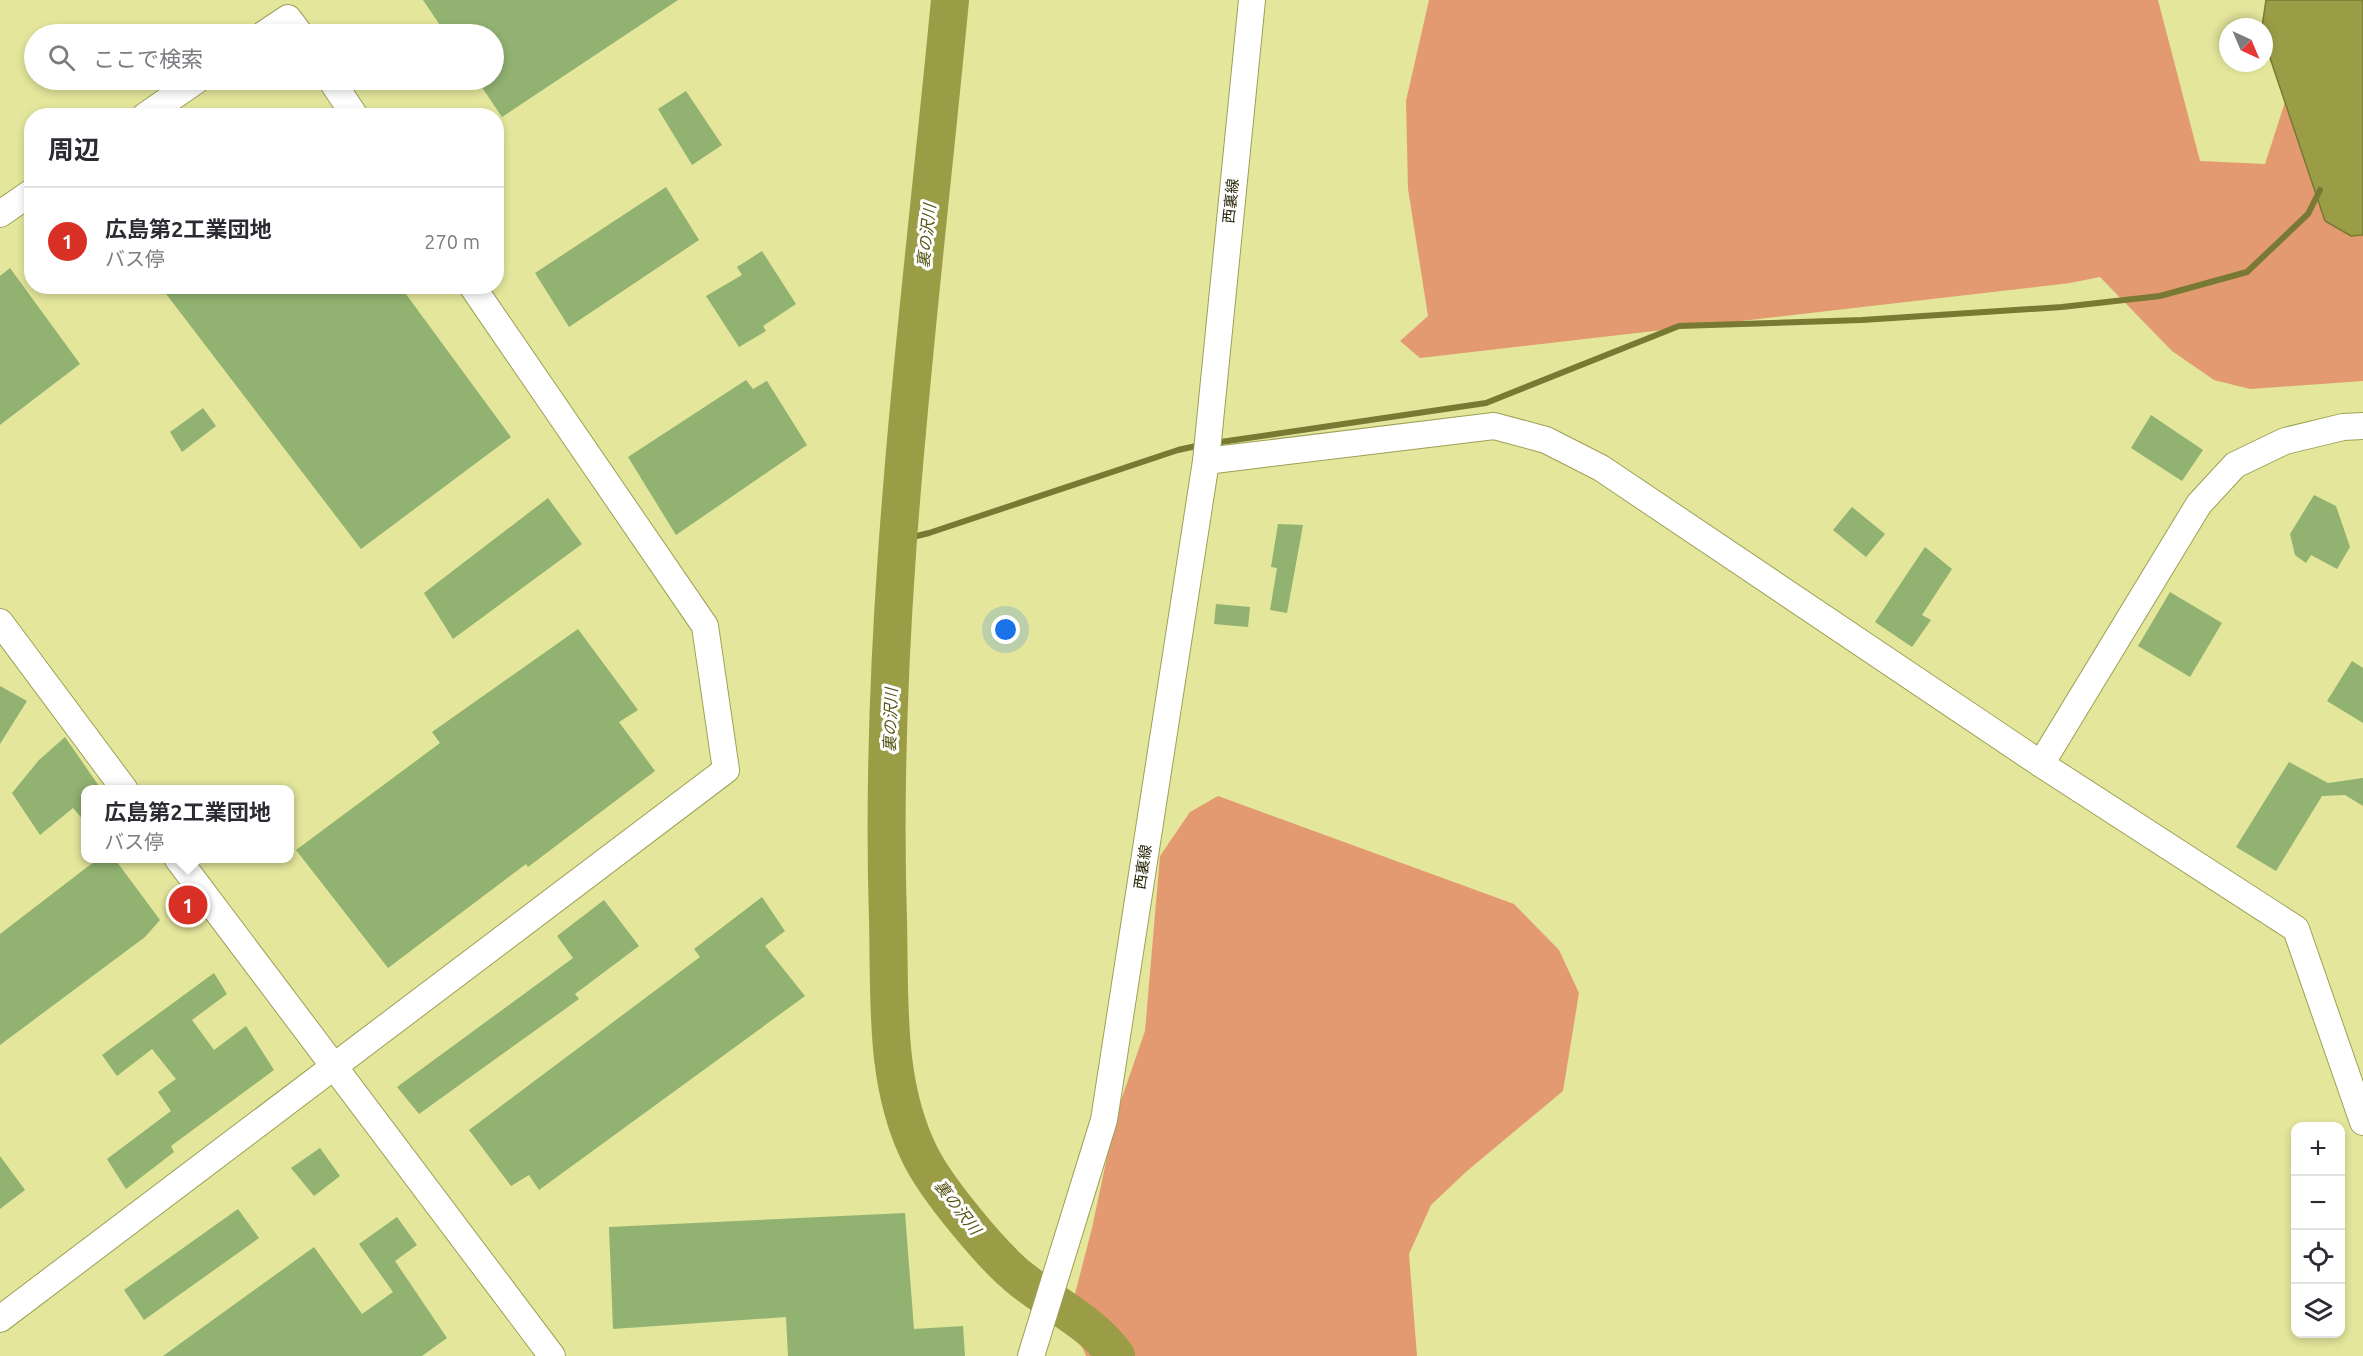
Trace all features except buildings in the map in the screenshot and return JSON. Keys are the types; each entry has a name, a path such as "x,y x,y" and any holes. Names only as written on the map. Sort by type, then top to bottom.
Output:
{"street":[{"name":"西裏線","path":"1035,1345 1104,1120 1206,460 1252,0"},
{"path":"279,24 288,18 292,24"},
{"path":"156,108 182,90"},
{"path":"338,90 350,108"},
{"path":"0,214 24,198"},
{"path":"0,1319 726,770 705,626 477,294"},
{"path":"1206,460 1494,426 1546,440 1600,468 2040,764 2296,929 2363,1122"},
{"path":"2040,764 2199,504 2235,465 2285,441 2343,427 2363,426"},
{"path":"0,622 122,785"},
{"path":"181,863 552,1356"}],"shaded area":[{"path":"1429,0 2158,0 2200,161 2265,164 2304,43 2363,0 2363,381 2250,389 2214,380 2172,351 2100,277 2070,283 1420,358 1400,341 1428,316 1408,189 1406,101"},
{"path":"2266,0 2363,0 2363,235 2351,236 2325,221 2273,67 2273,18 2263,18"},
{"path":"1218,796 1514,904 1559,950 1579,993 1563,1091 1467,1171 1431,1205 1409,1254 1417,1356 1086,1356 1069,1317 1092,1228 1116,1115 1145,1031 1160,856 1190,812"}],"waterway":[{"name":"裏の沢川","path":"950,0 904,459 889,689 887,805 891,1040 900,1099 908,1127 920,1155 938,1185 995,1255 1021,1279 1096,1333 1116,1356"},
{"path":"1214,443 1486,403 1679,326 1862,320 2062,307 2160,296 2247,272 2308,214 2320,190"},
{"path":"896,541 929,533 1178,450 1201,445"}],"place":[{"name":"広島第2工業団地","path":"188,905"}]}
